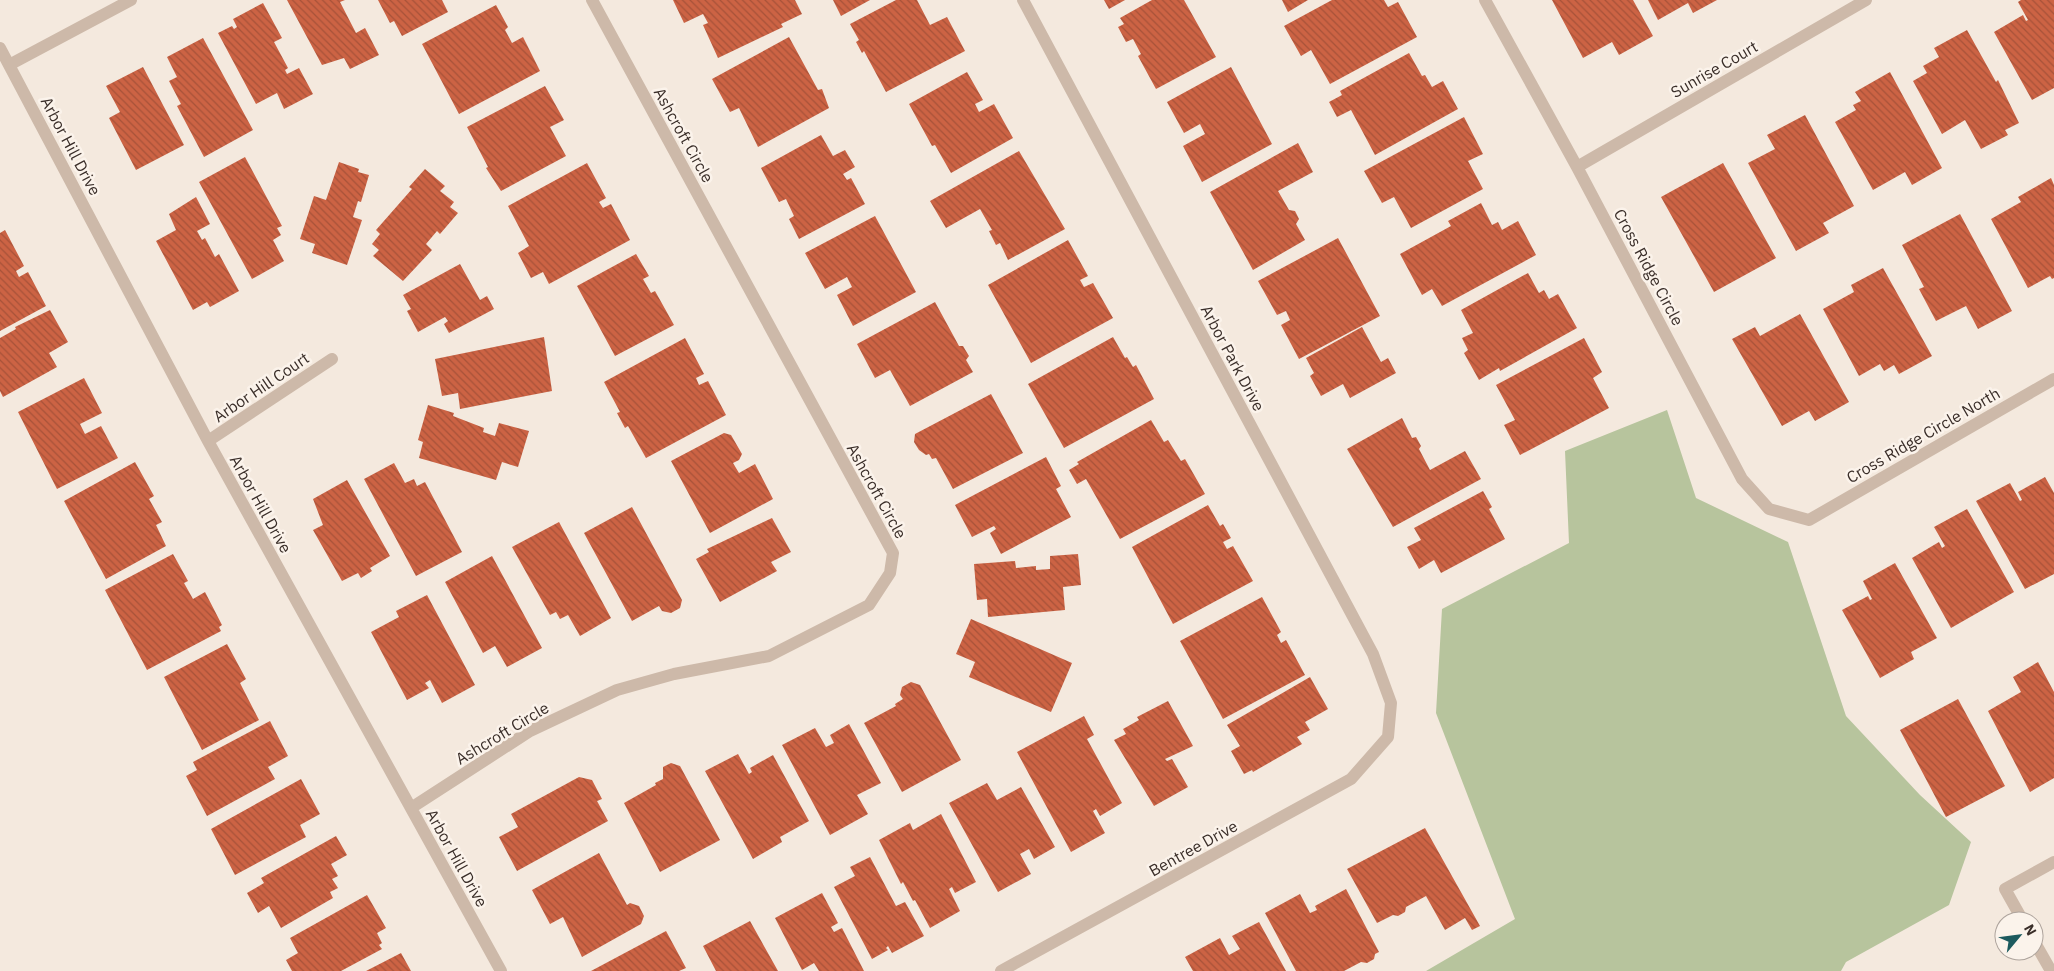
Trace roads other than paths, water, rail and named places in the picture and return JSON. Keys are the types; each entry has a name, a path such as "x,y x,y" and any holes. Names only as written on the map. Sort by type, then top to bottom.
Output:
{"street":[{"path":"9,65 131,0"},
{"name":"Ashcroft Circle","path":"411,808 530,731 617,690 674,674 769,656 869,605 890,573 893,553 592,0"},
{"name":"Arbor Park Drive","path":"1023,0 1374,654 1391,703 1388,737"},
{"name":"Cross Ridge Circle","path":"1485,0 1578,167 1742,479 1768,509 1808,520"},
{"name":"Sunrise Court","path":"1578,167 1866,0"},
{"name":"Arbor Hill Drive","path":"0,48 208,442 501,971"},
{"name":"Arbor Hill Court","path":"208,442 332,359"},
{"name":"Cross Ridge Circle North","path":"1808,520 2054,379"},
{"name":"Bentree Drive","path":"1002,971 1351,779 1388,737"},
{"path":"2017,911 2005,889 2054,862"},
{"path":"2044,958 2051,971"}]}
